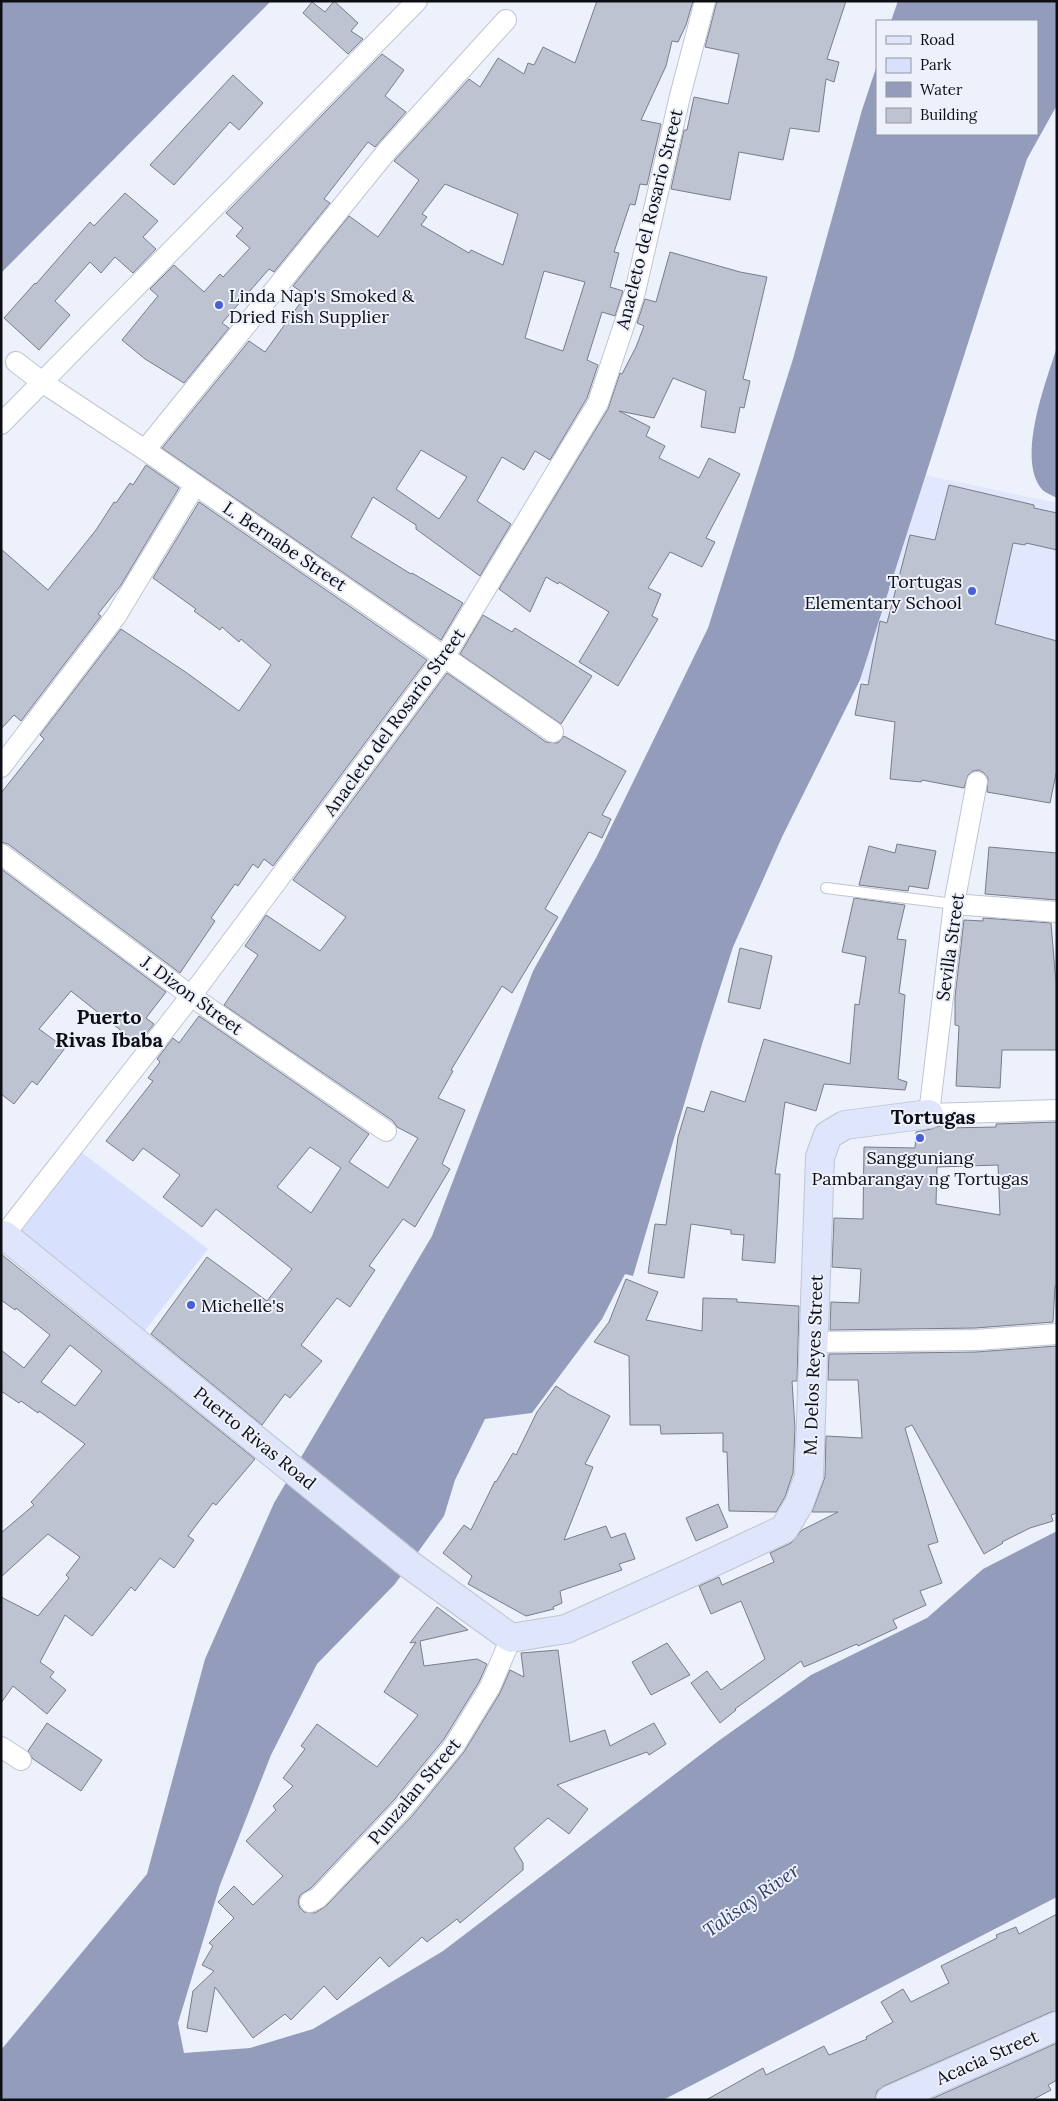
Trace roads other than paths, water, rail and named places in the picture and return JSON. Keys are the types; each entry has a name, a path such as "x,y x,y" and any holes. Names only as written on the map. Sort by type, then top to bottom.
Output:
{"street":[{"path":"1,424 416,1"},
{"name":"Anacleto del Rosario Street","path":"2,1236 191,996 445,656 598,403 635,292 680,96 705,1"},
{"path":"145,450 387,151 506,20"},
{"name":"L. Bernabe Street","path":"16,362 42,382 145,450 553,732"},
{"path":"1,766 116,616 195,485"},
{"name":"Sevilla Street","path":"929,1114 954,904 977,782"},
{"name":"J. Dizon Street","path":"1,854 191,996 386,1131"},
{"path":"954,904 1057,912"},
{"name":"M. Delos Reyes Street","path":"511,1638 566,1629 784,1529 799,1504 809,1476 820,1157 828,1135 845,1124 929,1114 1057,1110"},
{"name":"Puerto Rivas Road","path":"2,1236 410,1565 511,1638"},
{"path":"814,1342 976,1340 1057,1334"},
{"name":"Punzalan Street","path":"310,1902 318,1898 403,1808 454,1746 490,1687 511,1638"},
{"path":"1,1747 21,1760"},
{"name":"Acacia Street","path":"890,2100 1057,2026"}],"lane":[{"path":"826,888 954,904"}],"water":[{"path":"1,1 271,1 1,273"},
{"name":"Talisay River","path":"898,1 1057,1 1057,105 1027,159 860,680 782,837 733,947 633,1276 625,1274 602,1319 532,1413 485,1419 455,1480 444,1516 395,1584 317,1664 271,1755 220,1885 178,2023 184,2053 250,2048 313,2029 443,1951 717,1742 811,1675 927,1618 983,1569 1057,1531 1057,1897 663,2100 1,2100 1,2050 147,1874 205,1659 274,1503 432,1236 533,971 597,856 708,628 793,359 862,110 876,68 876,135 1038,135 1038,20 891,20"},
{"path":"1057,347 1057,498 1042,490 1034,474 1032,457 1036,419"}],"place":[{"name":"Linda Nap's Smoked & Dried Fish Supplier","path":"219,305"},
{"name":"Tortugas Elementary School","path":"972,591"},
{"name":"Sangguniang Pambarangay ng Tortugas","path":"920,1138"},
{"name":"Michelle's","path":"191,1305"}],"district":[{"name":"Puerto Rivas Ibaba","path":"109,1028"},
{"name":"Tortugas","path":"933,1116"}]}
